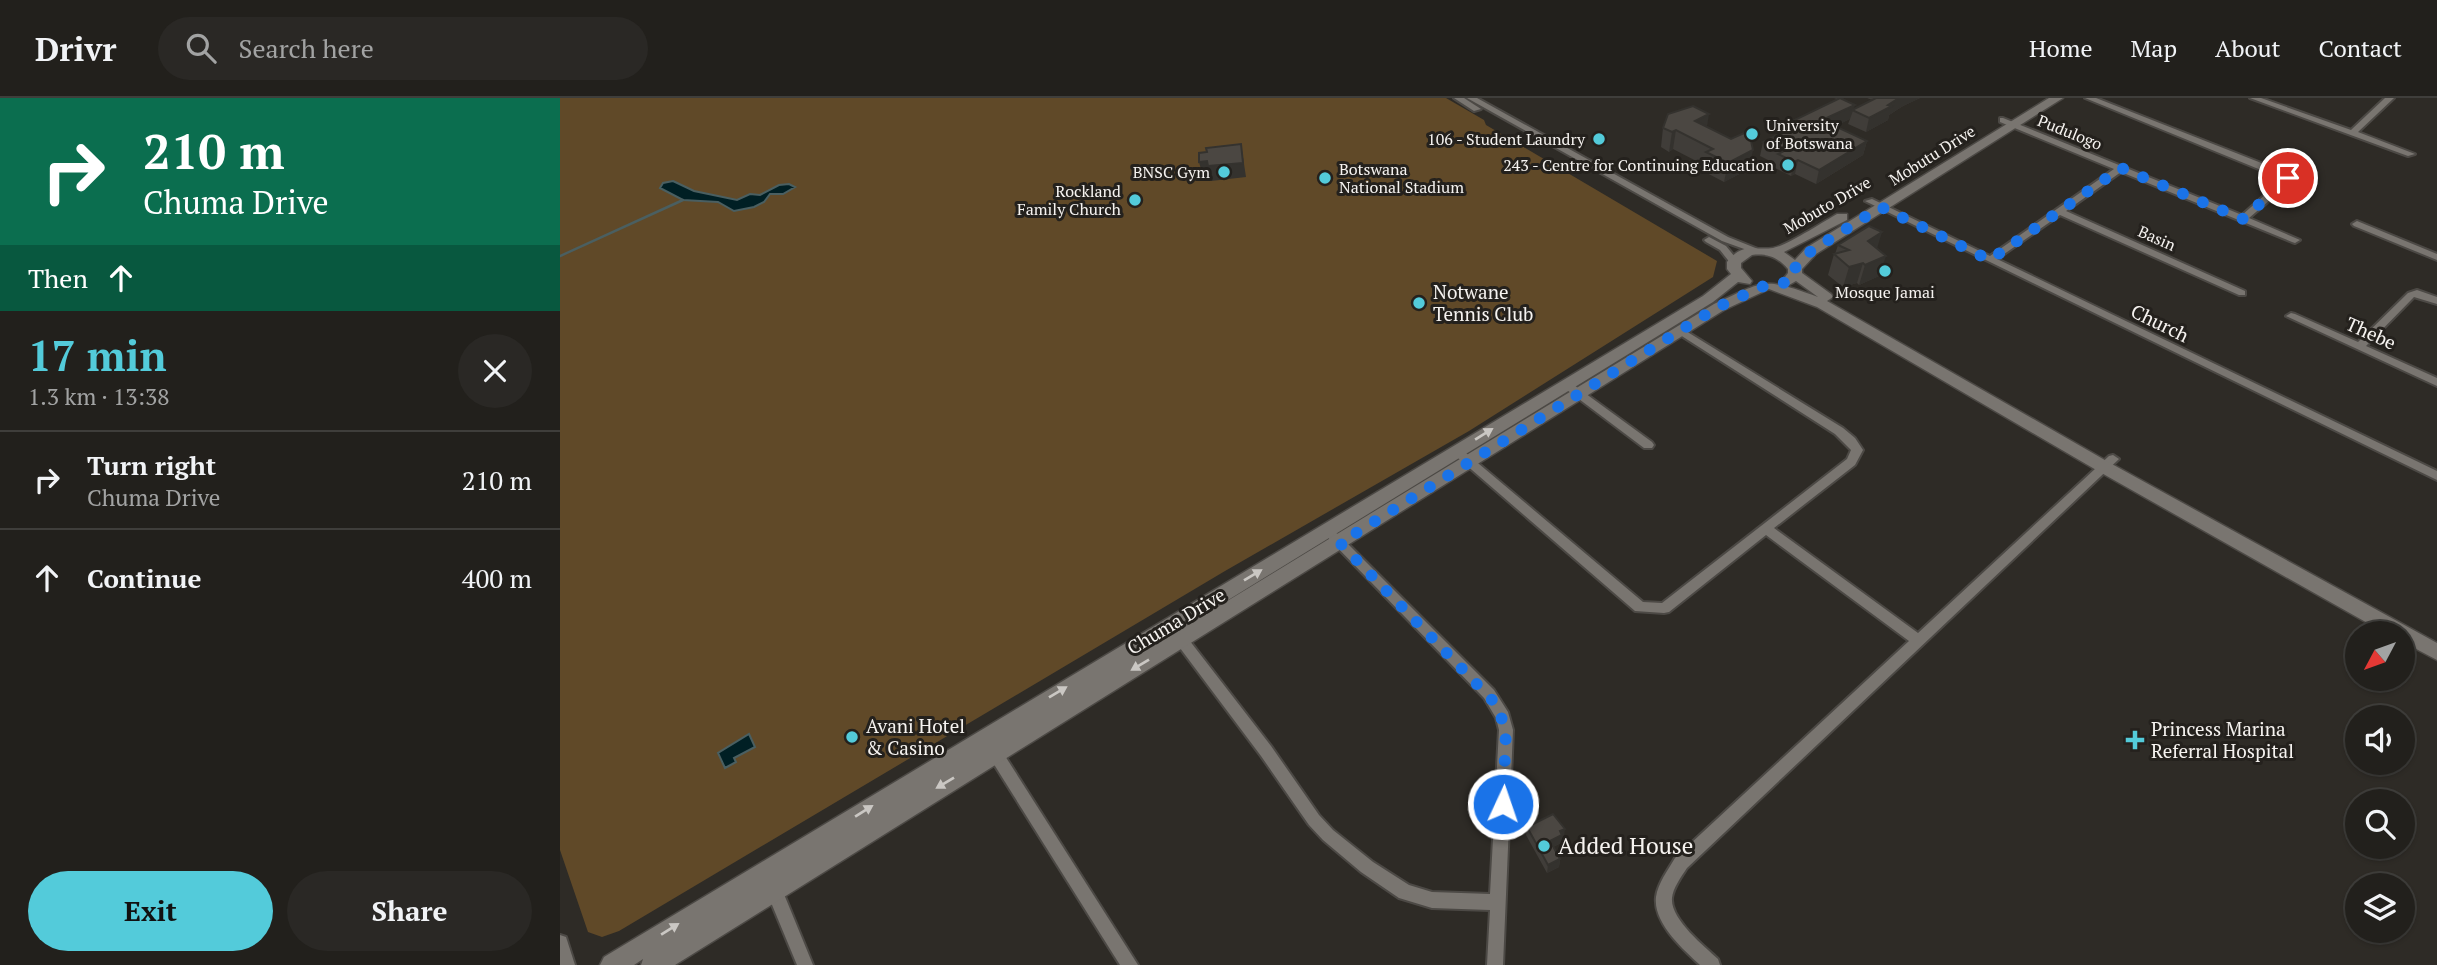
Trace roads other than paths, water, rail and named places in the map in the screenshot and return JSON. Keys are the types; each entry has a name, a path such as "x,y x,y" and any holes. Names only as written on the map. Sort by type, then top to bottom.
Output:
{"main road":[{"path":"2009,122 2040,98"},
{"name":"Mobutu Drive","path":"1769,286 1788,282 1811,251 1875,204 2009,122 2057,98"},
{"name":"Mobuto Drive","path":"1773,253 1875,204"},
{"name":"Chuma Drive","path":"612,965 768,869 1334,536 1573,388 1709,299 1736,269 1742,254 1758,251"},
{"path":"1758,251 1787,259 1795,271 1822,294 2108,463 2437,652"},
{"path":"1736,269 1769,286 1822,304 2108,463 2437,638"},
{"name":"Chuma Drive","path":"1573,388 1681,331 1738,296 1769,286"},
{"name":"Chuma Drive","path":"653,965 1181,640 1334,536"}],"street":[{"path":"1458,98 1723,248 1736,269"},
{"path":"1471,98 1725,239 1758,251"},
{"path":"2089,98 2286,176 2288,180 2243,219"},
{"path":"2254,98 2411,154"},
{"path":"2352,133 2390,98"},
{"name":"Pudulogo","path":"2009,122 2295,240"},
{"path":"1990,260 2121,168"},
{"name":"Church","path":"1875,204 2437,476"},
{"name":"Basin","path":"2059,211 2242,293"},
{"path":"2357,224 2437,257"},
{"path":"2360,346 2411,295 2422,294 2437,300"},
{"name":"Thebe","path":"2291,316 2437,382"},
{"path":"1462,456 1640,607 1664,608 1851,462 1857,450 1851,441 1839,432 1681,331"},
{"path":"1573,388 1648,445"},
{"path":"1712,965 1665,914 1666,893 1681,863 2108,463"},
{"path":"1765,528 1917,640"},
{"path":"1334,536 1489,694 1503,716 1506,730 1494,965"},
{"path":"1181,640 1266,751 1314,820 1328,835 1367,867 1405,892 1432,900 1498,902"},
{"path":"995,753 1130,965"},
{"path":"768,869 805,965"},
{"path":"560,943 567,965"}],"water":[{"path":"673,181 694,191 737,200 750,194 760,195 779,185 789,184 795,187 783,194 770,194 764,202 754,207 734,211 718,202 683,200 660,188 663,183"},
{"path":"749,734 755,747 734,758 736,762 725,768 718,753"}],"waterway":[{"path":"560,256 683,200"}],"place":[{"name":"University of Botswana","path":"1752,134"},
{"name":"106 - Student Laundry","path":"1599,139"},
{"name":"243 - Centre for Continuing Education","path":"1788,165"},
{"name":"BNSC Gym","path":"1224,172"},
{"name":"Botswana National Stadium","path":"1325,178"},
{"name":"Rockland Family Church","path":"1135,200"},
{"name":"Mosque Jamai","path":"1885,271"},
{"name":"Notwane Tennis Club","path":"1419,303"},
{"name":"Avani Hotel & Casino","path":"852,737"},
{"name":"Princess Marina Referral Hospital","path":"2135,740"},
{"name":"Added House","path":"1544,846"}]}
